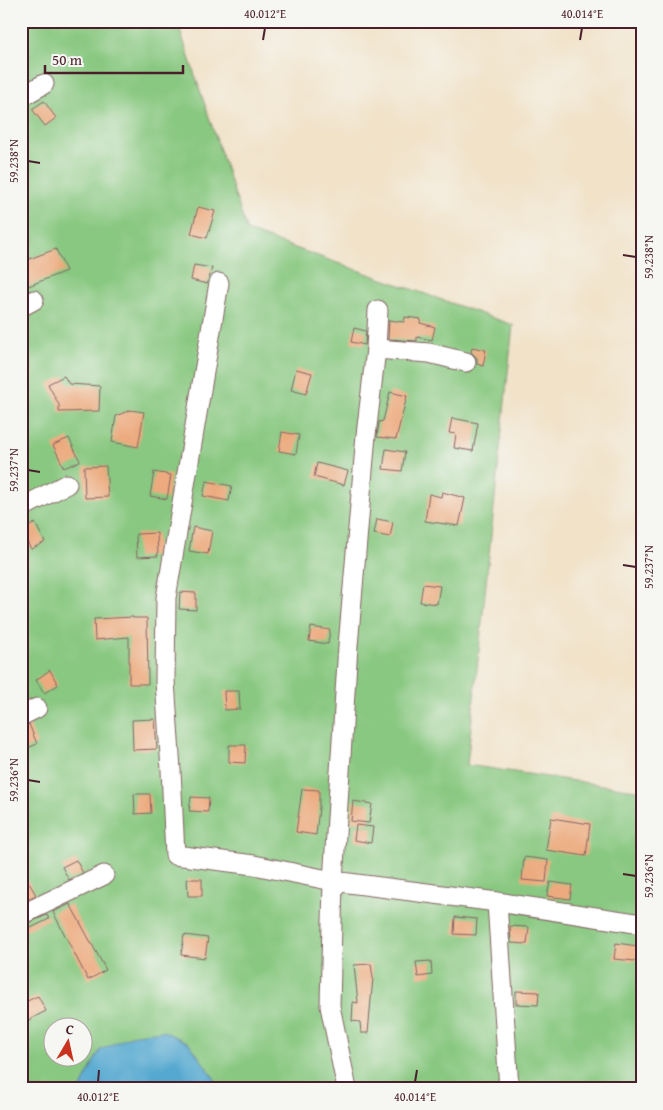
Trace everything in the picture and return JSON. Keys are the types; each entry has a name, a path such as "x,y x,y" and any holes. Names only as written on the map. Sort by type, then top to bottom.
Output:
{"street":[{"path":"21,97 44,84"},
{"path":"219,283 166,598 164,681 175,855 254,865 333,881 497,902 642,924"},
{"path":"347,1089 330,1006 333,881 349,637 378,310"},
{"path":"376,348 429,353 466,362"},
{"path":"21,508 67,484"},
{"path":"21,915 104,876"},
{"path":"497,902 509,1089"}],"green space":[{"path":"21,21 177,21 247,231 513,325 467,765 642,791 642,1089 21,1089"}],"water":[{"path":"163,1031 189,1043 222,1089 80,1089 100,1050 135,1034"}],"building":[{"path":"44,101 56,118 45,126 32,109"},
{"path":"198,207 215,211 207,238 191,234"},
{"path":"56,249 66,271 21,289 21,262"},
{"path":"194,265 212,268 207,284 191,280"},
{"path":"405,317 421,319 420,323 435,327 432,340 417,337 417,341 388,339 389,320 404,322"},
{"path":"354,328 366,331 365,345 351,342"},
{"path":"472,347 486,350 483,366 477,364 477,358 471,352"},
{"path":"296,369 312,373 306,394 291,390"},
{"path":"64,376 69,384 100,386 99,411 59,412 59,405 48,384"},
{"path":"390,392 407,396 396,439 377,437 379,422 383,421"},
{"path":"130,410 144,412 138,447 112,442 116,416"},
{"path":"452,418 478,423 473,451 454,448 456,434 449,433"},
{"path":"282,432 299,435 296,454 279,451"},
{"path":"69,438 80,461 64,468 53,445"},
{"path":"386,449 405,452 402,471 383,469"},
{"path":"317,463 348,471 344,485 314,477"},
{"path":"106,466 108,497 85,498 84,467"},
{"path":"154,472 171,475 167,499 150,496"},
{"path":"206,481 232,486 229,501 203,496"},
{"path":"442,492 465,498 459,526 425,521 429,494 441,497"},
{"path":"377,519 393,522 390,537 374,534"},
{"path":"35,523 45,542 31,549 21,531"},
{"path":"193,527 212,531 208,554 189,551"},
{"path":"157,533 158,556 137,557 136,534"},
{"path":"423,584 440,586 437,604 420,602"},
{"path":"180,592 196,593 196,610 179,609"},
{"path":"147,618 148,684 129,684 129,637 95,640 94,619"},
{"path":"311,627 330,630 328,644 309,641"},
{"path":"50,670 58,685 44,693 36,680"},
{"path":"224,691 239,691 240,709 225,710"},
{"path":"155,719 157,749 133,750 132,720"},
{"path":"29,724 37,744 21,751 21,727"},
{"path":"229,745 246,745 245,763 229,762"},
{"path":"302,789 319,790 316,835 296,832"},
{"path":"134,794 150,794 151,813 135,814"},
{"path":"191,797 209,798 208,812 189,811"},
{"path":"353,801 372,804 369,823 351,821"},
{"path":"551,818 590,824 586,856 546,850"},
{"path":"356,825 373,827 371,843 354,840"},
{"path":"524,857 548,860 546,882 522,880"},
{"path":"76,860 83,873 69,880 62,867"},
{"path":"21,869 36,895 21,902"},
{"path":"187,879 202,879 202,896 188,896"},
{"path":"550,882 572,885 570,899 547,896"},
{"path":"70,904 106,970 88,980 53,912"},
{"path":"47,915 49,919 21,933 21,926"},
{"path":"455,917 477,919 476,935 454,934"},
{"path":"510,926 529,927 527,944 511,943"},
{"path":"184,935 208,938 205,958 181,955"},
{"path":"616,943 638,946 636,961 614,959"},
{"path":"431,961 432,975 418,977 416,962"},
{"path":"371,964 373,978 368,1033 361,1033 360,1022 352,1021 353,1002 358,1003 354,965"},
{"path":"516,991 539,992 538,1005 516,1004"},
{"path":"38,996 46,1011 21,1024 21,1004"}]}
